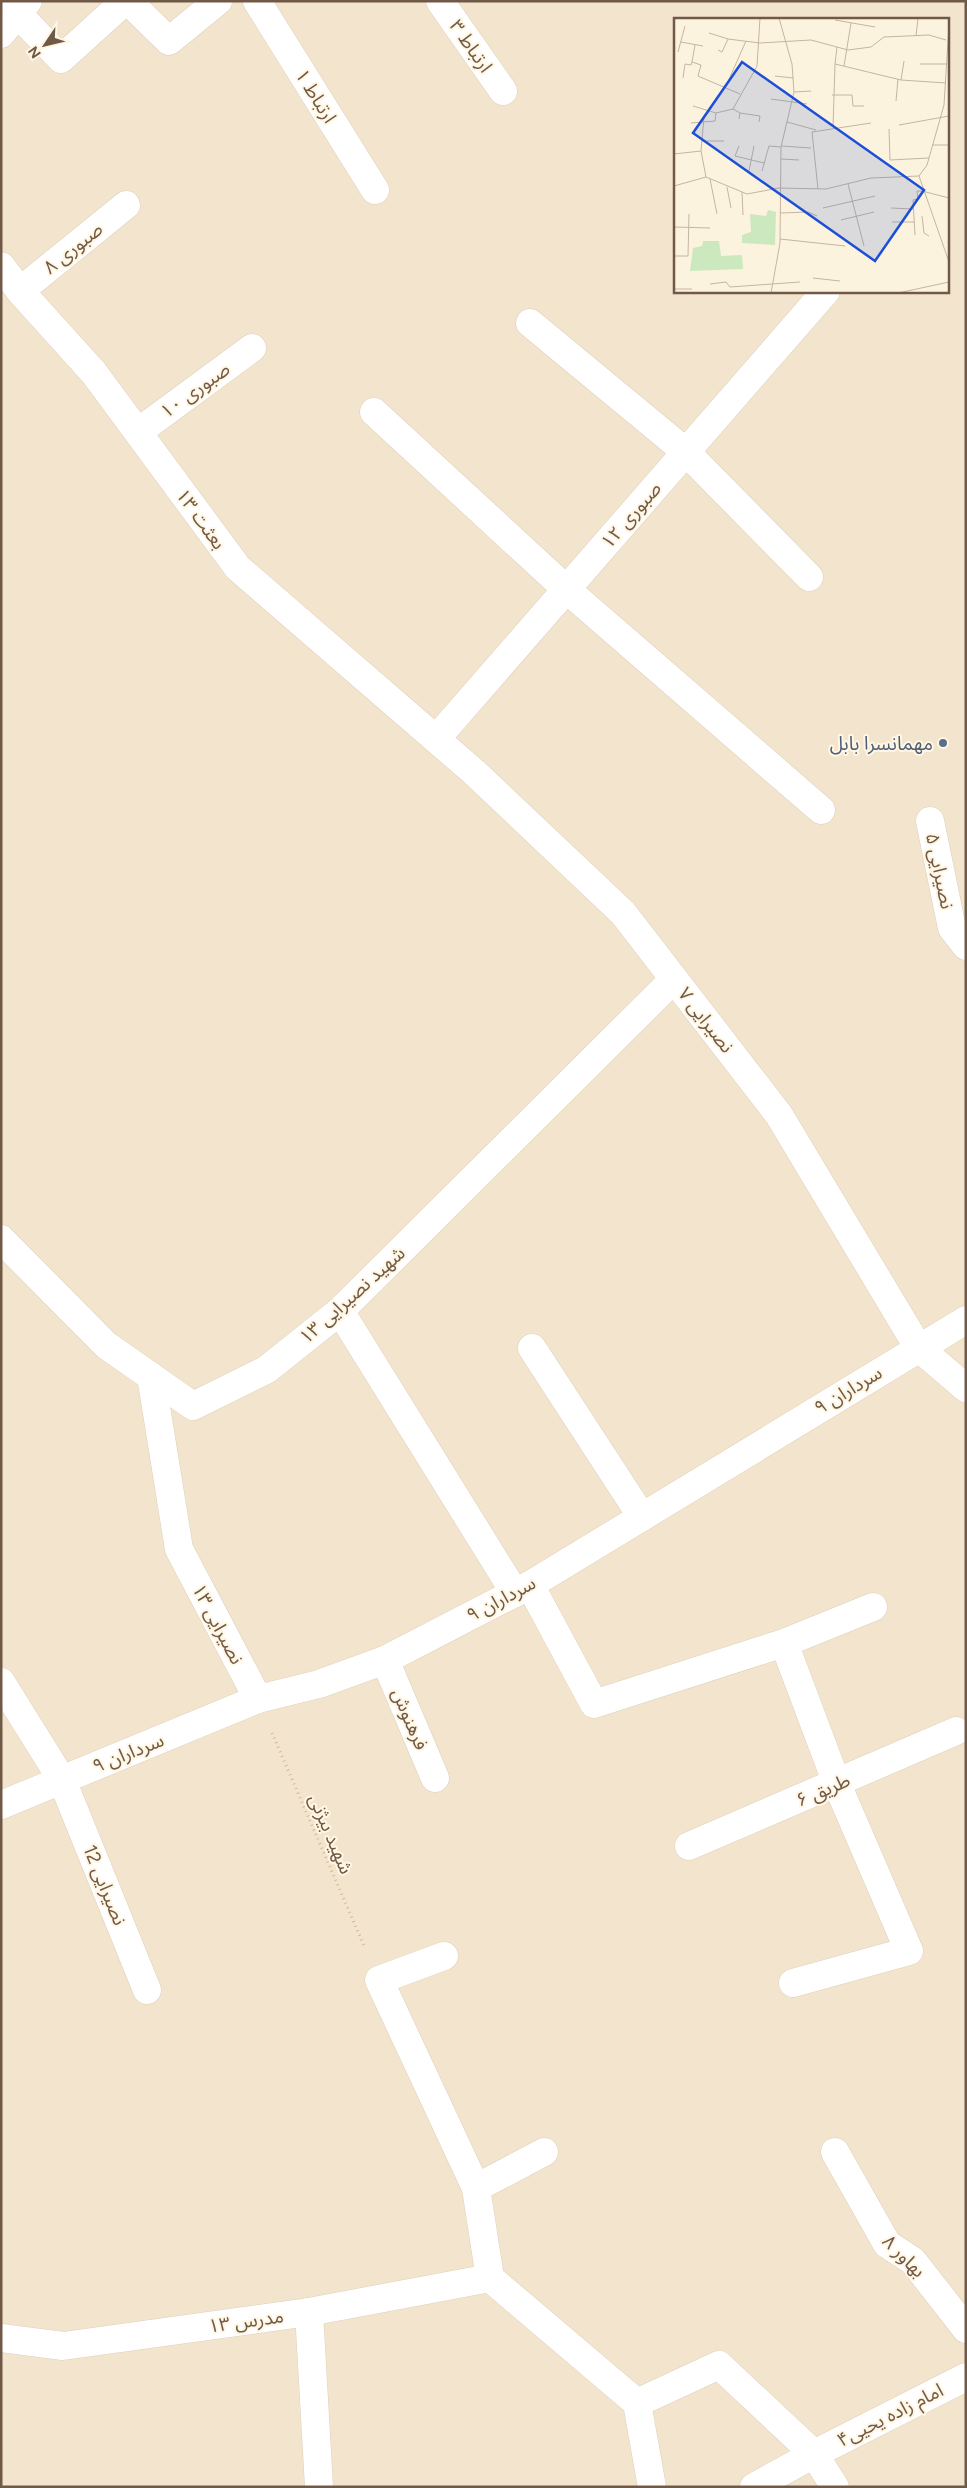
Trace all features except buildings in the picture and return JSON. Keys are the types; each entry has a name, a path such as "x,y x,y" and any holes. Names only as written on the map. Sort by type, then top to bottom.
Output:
{"street":[{"path":"15,13 61,59 127,1 169,41 218,1"},
{"name":"ارتباط ۱","path":"257,1 375,190"},
{"name":"ارتباط ۳","path":"440,1 503,90"},
{"name":"صبوری ۸","path":"20,291 126,205"},
{"name":"بعثت ۱۳","path":"1,266 20,291 94,373 238,568 436,739"},
{"name":"صبوری ۱۲","path":"436,739 825,292"},
{"path":"530,323 686,452 809,577"},
{"name":"صبوری ۱۰","path":"138,432 252,348"},
{"path":"374,412 566,589 821,810"},
{"name":"نصیرایی ۷","path":"436,739 474,772 623,913 779,1115 918,1347 966,1388"},
{"name":"نصیرایی ۵","path":"930,821 952,928 966,946"},
{"name":"شهید نصیرایی ۱۳","path":"4,1247 106,1345 193,1406 266,1370 340,1311 674,979"},
{"path":"340,1311 523,1589 594,1704 784,1643 873,1607"},
{"name":"سرداران ۹","path":"1,1805 258,1699 319,1684 385,1660 523,1589 918,1347 966,1320"},
{"path":"532,1348 642,1517"},
{"name":"نصیرایی ۱۳","path":"151,1376 179,1549 258,1699"},
{"path":"784,1643 837,1784 909,1951 793,1983"},
{"name":"فرهنوش","path":"385,1660 435,1778"},
{"name":"نصیرایی 12","path":"1,1682 62,1780 148,1990"},
{"name":"طریق ۶","path":"689,1846 837,1784 956,1731"},
{"path":"444,1956 379,1980 476,2188 490,2278 637,2403 652,2487"},
{"path":"476,2188 544,2152"},
{"name":"بهاور ۸","path":"835,2152 887,2244 913,2261 966,2329"},
{"name":"مدرس ۱۳","path":"1,2338 63,2346 309,2312 490,2278"},
{"path":"309,2312 319,2487"},
{"path":"637,2403 720,2364 814,2454 835,2487"},
{"name":"امام زاده یحیی۴","path":"754,2487 814,2454 966,2377"}],"path":[{"name":"شهید بیژنی","path":"258,1699 379,1980"}],"shaded area":[{"path":"1,1 966,1 966,2487 1,2487"}],"place":[{"name":"مهمانسرا بابل","path":"943,743"}]}
